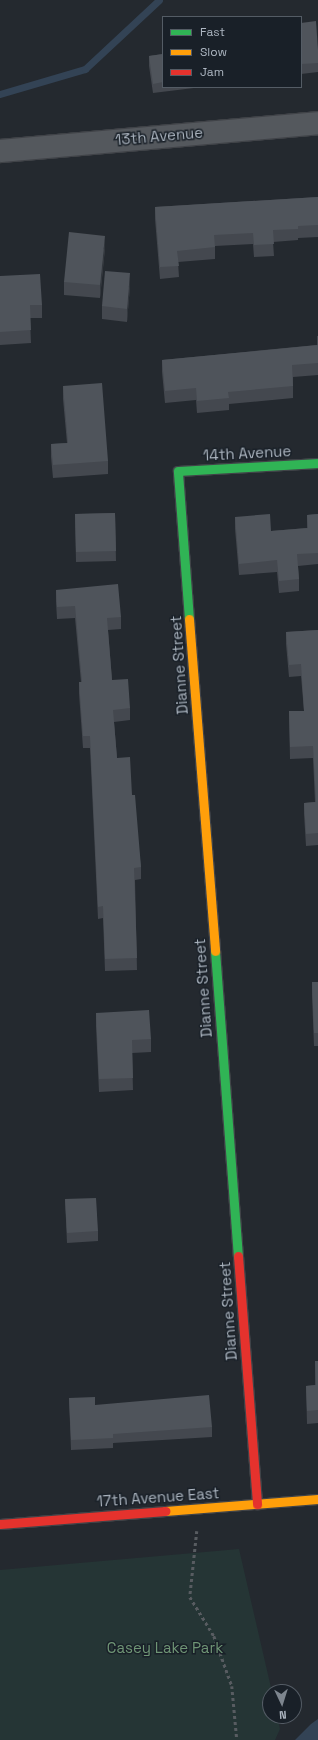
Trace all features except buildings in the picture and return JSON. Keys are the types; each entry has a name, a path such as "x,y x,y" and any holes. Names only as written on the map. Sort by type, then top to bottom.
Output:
{"street":[{"name":"13th Avenue","path":"0,151 318,123"},
{"name":"14th Avenue","path":"178,471 318,463"},
{"name":"Dianne Street","path":"178,471 257,1504"},
{"name":"17th Avenue East","path":"0,1524 318,1499"}],"path":[{"path":"199,1508 190,1597 214,1636 232,1686 237,1740"}],"green space":[{"name":"Casey Lake Park","path":"239,1549 270,1684 262,1684 262,1724 279,1724 280,1729 275,1740 0,1740 0,1570"}],"water":[{"path":"318,1719 318,1740 295,1740 311,1724"}],"waterway":[{"path":"0,94 85,69 159,0"}],"traffic: fast":[{"path":"189,619 178,471 318,463"},
{"path":"215,951 238,1256"}],"traffic: slow":[{"path":"189,619 215,951"},
{"path":"165,1511 318,1499"}],"traffic: jam":[{"path":"238,1256 257,1504"},
{"path":"0,1524 165,1511"}]}
